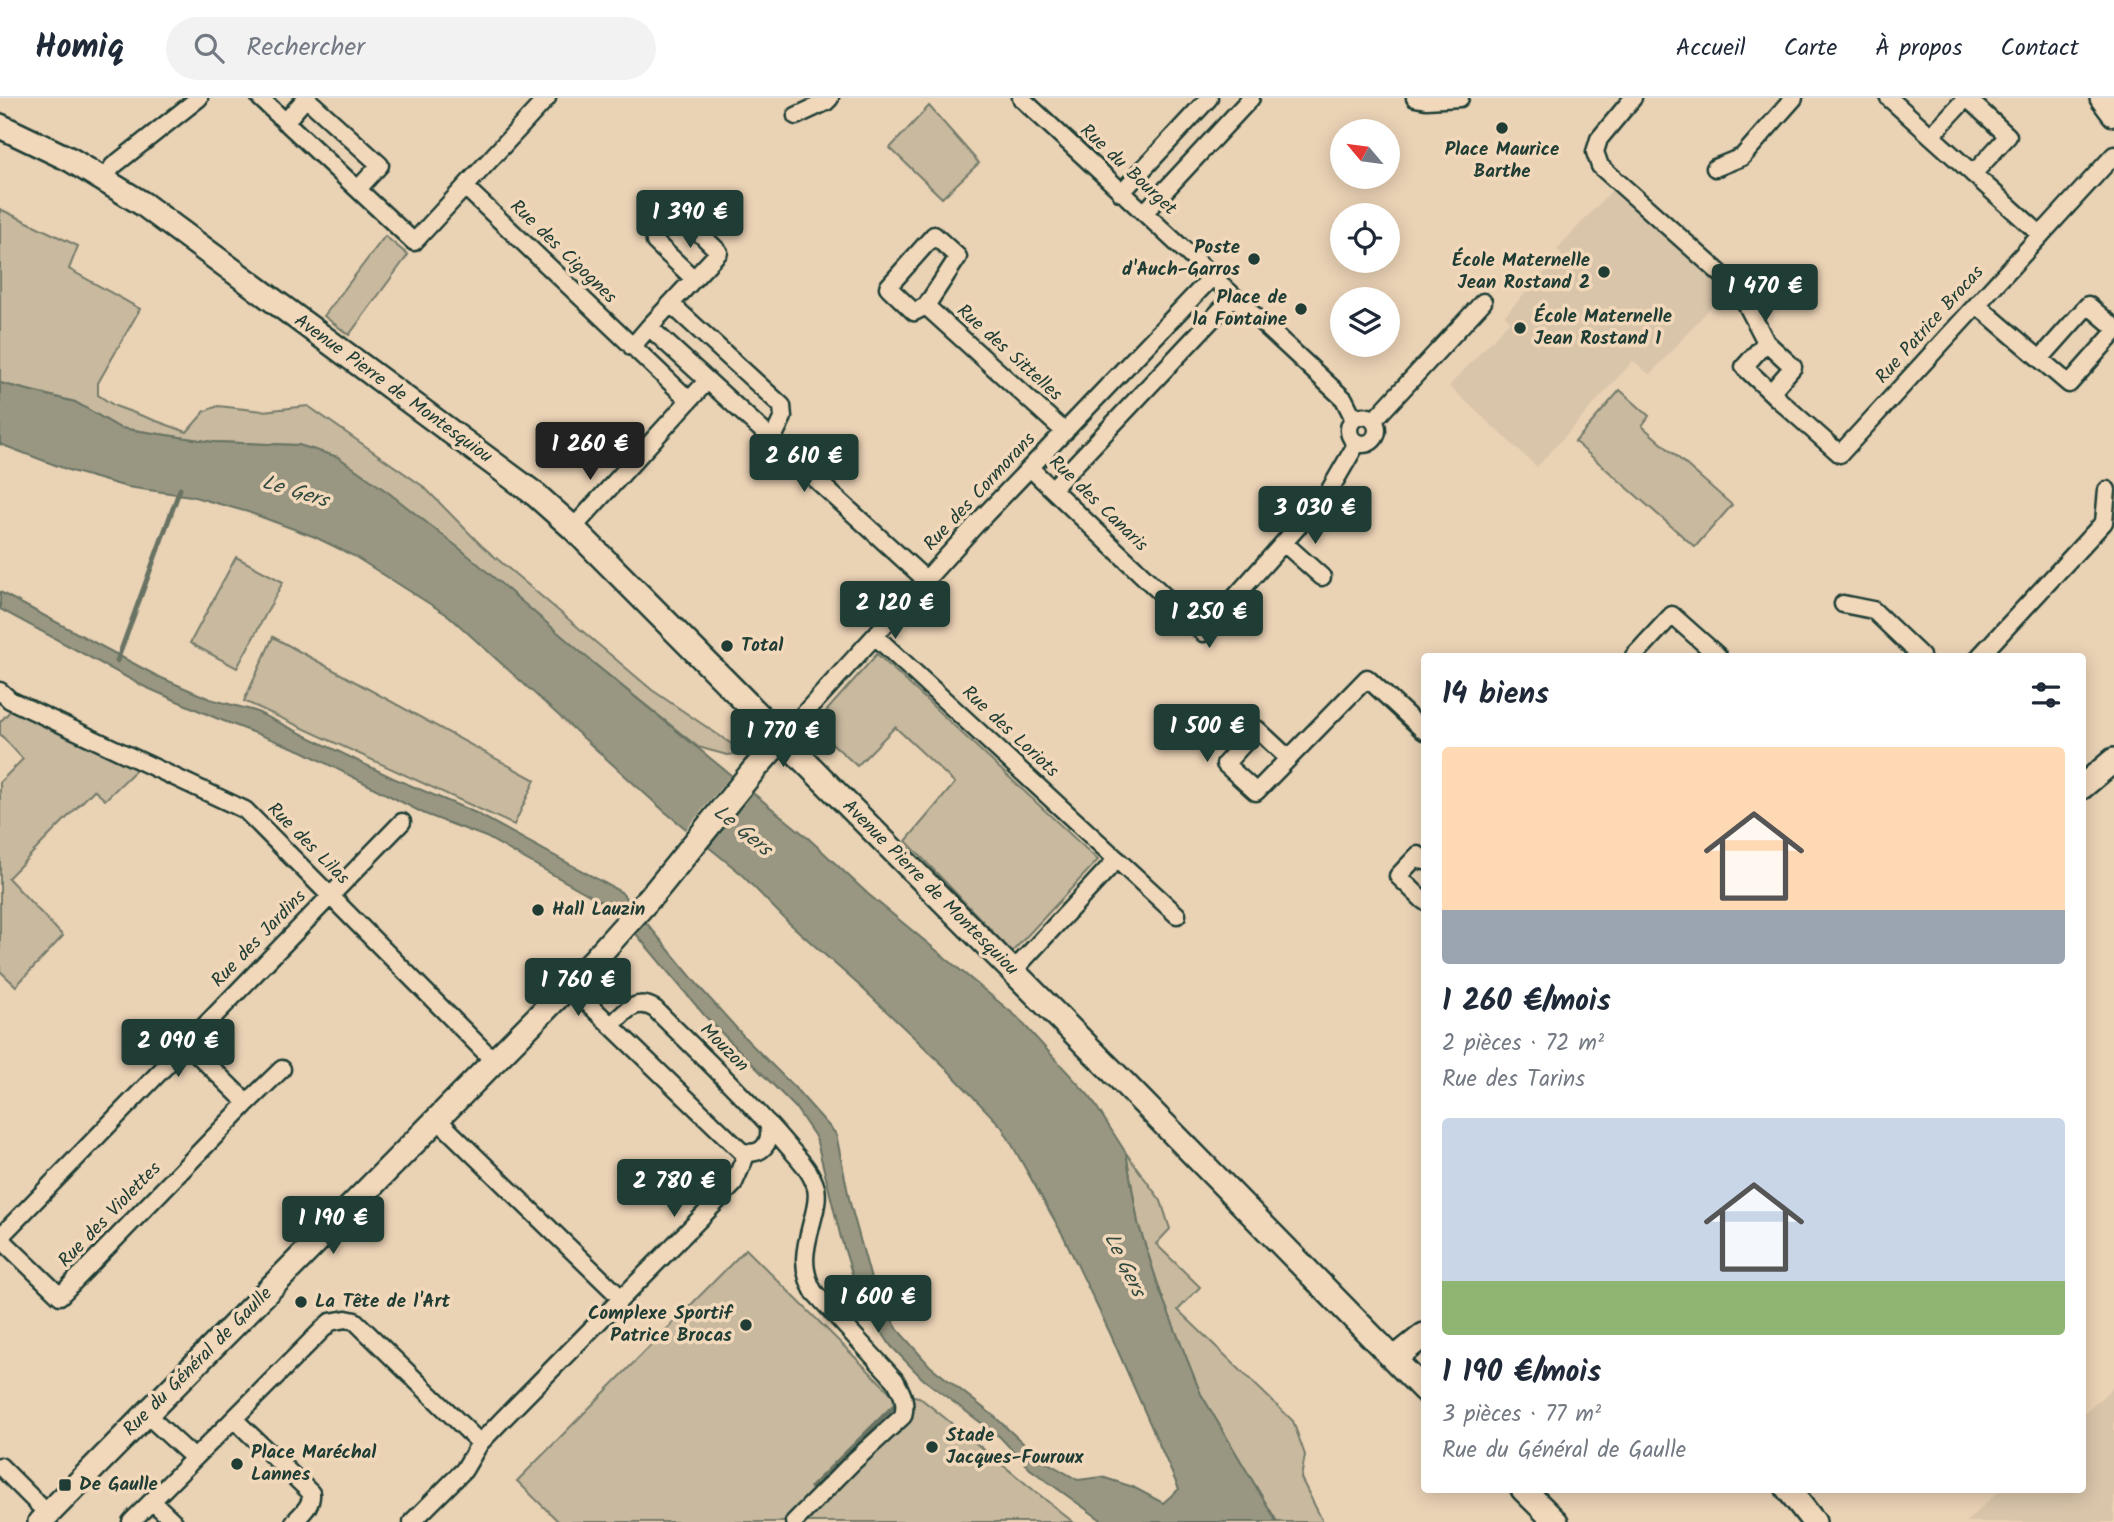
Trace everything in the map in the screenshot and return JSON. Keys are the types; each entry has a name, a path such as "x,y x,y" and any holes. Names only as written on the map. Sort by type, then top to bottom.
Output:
{"street":[{"path":"104,179 113,166 199,98"},
{"path":"260,98 414,242 547,98"},
{"path":"796,116 827,102 830,98"},
{"name":"Rue du Bourget","path":"1021,98 1343,399 1354,419"},
{"path":"1121,192 1209,98"},
{"path":"1144,214 1251,98"},
{"path":"1415,98 1460,98"},
{"path":"1633,98 1599,139 1595,152 1600,166 1739,290 1766,342 1793,367 1771,392"},
{"path":"1715,168 1742,157 1794,98"},
{"path":"1889,98 2041,235"},
{"path":"1931,136 1967,98 2008,136 1973,174"},
{"path":"2102,98 2114,114"},
{"path":"285,122 306,99 380,165 358,189"},
{"name":"Avenue Pierre de Montesquiou","path":"0,127 71,160 143,204 536,495 573,528 782,738 1421,1387"},
{"name":"Rue Patrice Brocas","path":"1766,342 1744,367 1840,454 2114,155"},
{"name":"Rue des Cigognes","path":"465,187 689,400"},
{"name":"Rue des Sittelles","path":"934,235 958,257 926,306 914,312 888,287 934,235"},
{"name":"Rue des Cormorans","path":"782,738 1030,468 1212,276"},
{"path":"632,347 694,279"},
{"path":"1052,489 1233,297"},
{"path":"1374,420 1483,302"},
{"path":"671,304 782,406 783,417 772,440"},
{"path":"2040,359 2088,304 2114,327"},
{"path":"1977,305 2068,384 2114,333"},
{"name":"Rue des Sittelles","path":"926,306 1065,432"},
{"path":"649,327 926,580"},
{"path":"573,528 706,381"},
{"path":"1364,415 1374,420 1377,425 1376,436 1368,443 1357,443 1350,435 1349,429 1354,419 1364,415"},
{"name":"Rue des Canaris","path":"1030,468 1203,633 1328,494 1357,443"},
{"path":"1983,653 2104,522 2107,490"},
{"path":"1284,543 1322,577"},
{"path":"1843,604 1873,610 1918,653"},
{"path":"1637,653 1672,615 1715,653"},
{"name":"Rue des Loriots","path":"875,636 1177,915"},
{"path":"1288,758 1367,678 1421,728"},
{"name":"Rue des Lilas","path":"3,701 245,810 494,1061"},
{"name":"Rue du Général de Gaulle","path":"44,1518 569,985 648,901 752,771 782,738"},
{"path":"2086,784 2114,760"},
{"name":"Rue des Jardins","path":"0,1237 402,822"},
{"path":"1421,858 1418,855 1398,876 1421,898"},
{"path":"1013,971 1117,859"},
{"path":"569,985 735,1147 747,1153 762,1149 769,1141 771,1132 768,1122"},
{"name":"Mouzon","path":"612,1025 634,1005 649,1005 768,1122 810,1173 817,1190 817,1203 806,1251 804,1267 807,1280 814,1292 895,1380 903,1395 905,1406 902,1416 794,1522"},
{"path":"187,1044 247,1103"},
{"name":"Rue des Violettes","path":"0,1237 60,1296 282,1069"},
{"path":"437,1119 621,1298"},
{"path":"412,1522 464,1470 480,1443 733,1185 747,1153"},
{"path":"131,1522 330,1322 346,1319 355,1321 480,1443"},
{"path":"1394,1359 1421,1337"},
{"path":"146,1414 194,1458"},
{"path":"234,1419 311,1493 309,1506 294,1522"},
{"path":"0,1466 44,1518"},
{"path":"1528,1493 1556,1522"},
{"path":"1791,1493 1814,1522"},
{"path":"152,1500 174,1522"}],"shaded area":[{"path":"929,106 979,163 942,198 890,148"},
{"path":"1614,188 1727,289 1650,375 1633,361 1537,467 1449,386 1510,321 1505,315 1562,254 1557,249"},
{"path":"0,209 78,246 69,269 140,309 98,383 98,395 115,406 187,432 205,411 218,406 263,411 308,406 424,487 482,546 652,690 745,753 727,755 698,747 597,666 299,445 213,442 120,428 75,402 0,383"},
{"path":"385,236 408,255 349,335 324,316"},
{"path":"1620,390 1649,416 1642,426 1732,505 1695,547 1575,442"},
{"path":"236,557 283,582 237,668 190,643"},
{"path":"273,637 535,780 514,825 244,701"},
{"path":"877,654 1098,860 1012,952 906,841 955,783 895,727 857,766 813,726"},
{"path":"12,709 137,769 105,800 94,790 8,878 63,936 16,986 0,971 0,782 23,759 0,734 0,722"},
{"path":"1126,1153 1161,1201 1170,1229 1156,1244 1200,1287 1178,1310 1293,1421 1305,1455 1301,1478 1323,1522 1277,1522 1201,1395 1161,1294 1138,1223"},
{"name":"Complexe Sportif Patrice Brocas","path":"746,1249 890,1392 919,1397 1073,1522 559,1522 517,1481"},
{"path":"2114,1386 2114,1522 1966,1522 1997,1493 2086,1493 2086,1412"}],"water":[{"name":"Le Gers","path":"0,383 75,402 120,428 213,442 299,445 338,457 464,552 597,666 807,837 868,894 1017,1017 1091,1098 1126,1153 1138,1223 1161,1294 1201,1394 1277,1522 1104,1522 1030,1469 1000,1437 923,1379 891,1346 860,1299 841,1238 816,1138 795,1107 705,1016 616,910 486,837 425,814 302,751 143,686 0,609 0,592 157,676 210,699 255,711 393,778 476,813 621,892 702,990 836,1134 850,1203 873,1286 898,1330 930,1366 995,1417 1039,1458 1078,1480 1102,1477 1133,1487 1163,1503 1179,1489 1064,1237 1002,1127 942,1064 788,922 738,871 664,811 449,616 354,556 315,537 248,512 191,496 127,487 71,471 0,444"}],"pier":[{"path":"734,772 754,789 705,849 684,832"}],"waterway":[{"path":"117,661 180,489"},
{"path":"812,1487 895,1405"}],"place":[{"name":"Place Maurice Barthe","path":"1502,128"},
{"name":"Poste d'Auch-Garros","path":"1254,259"},
{"name":"École Maternelle Jean Rostand 2","path":"1604,272"},
{"name":"Place de la Fontaine","path":"1301,309"},
{"name":"École Maternelle Jean Rostand 1","path":"1520,328"},
{"name":"Total","path":"727,646"},
{"name":"Hall Lauzin","path":"538,910"},
{"name":"La Tête de l'Art","path":"301,1302"},
{"name":"Complexe Sportif Patrice Brocas","path":"746,1325"},
{"name":"Stade Jacques-Fouroux","path":"932,1447"},
{"name":"Place Maréchal Lannes","path":"237,1464"},
{"name":"De Gaulle","path":"65,1485"}]}
